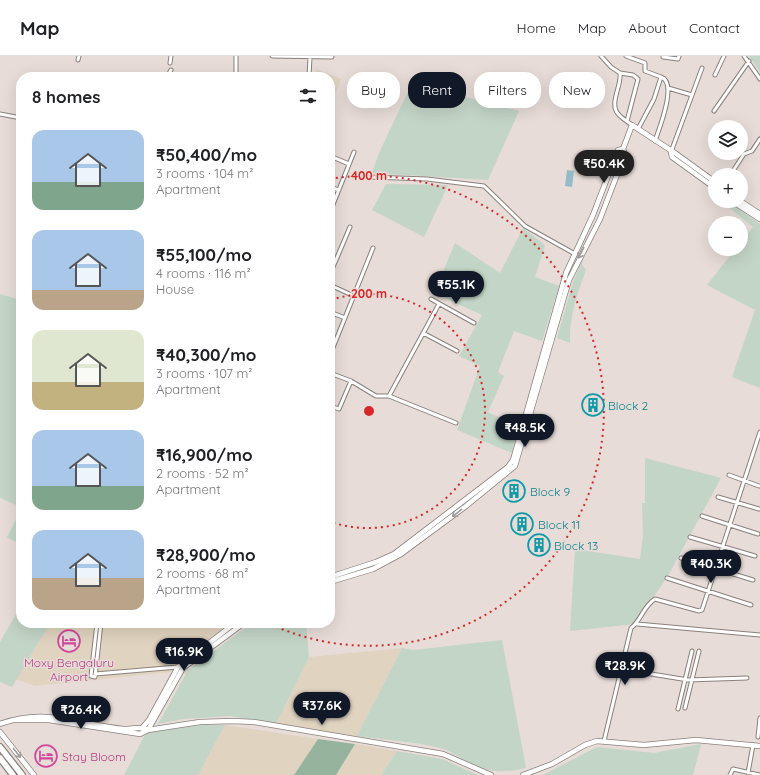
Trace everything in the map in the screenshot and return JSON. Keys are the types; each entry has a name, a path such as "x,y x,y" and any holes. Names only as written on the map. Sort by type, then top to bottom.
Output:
{"highway":[{"path":"0,747 22,775"},
{"path":"0,758 13,775"}],"street":[{"path":"78,60 79,56"},
{"path":"170,63 171,56"},
{"path":"236,56 236,72"},
{"path":"272,56 332,58"},
{"path":"601,56 611,67 620,73 633,75 638,79 627,121"},
{"path":"626,56 645,63 645,71 667,81 668,88 662,123 655,141"},
{"path":"663,57 678,59 680,56"},
{"path":"715,75 724,56"},
{"path":"744,56 760,79"},
{"path":"309,72 310,57"},
{"path":"714,112 749,62"},
{"path":"702,68 671,152 672,157 708,183"},
{"path":"620,73 615,99 616,110 632,125 708,176"},
{"path":"638,129 654,99 661,77"},
{"path":"668,88 692,95"},
{"path":"0,114 16,117"},
{"path":"335,580 390,561 500,480 515,466 569,280 600,219 625,154 623,149 632,125"},
{"path":"735,168 744,154 752,151 760,139"},
{"path":"335,575 370,564 394,554 432,529 508,467 513,460 564,278 593,215 618,150 623,149"},
{"path":"335,200 354,152"},
{"path":"335,158 349,164"},
{"path":"369,178 427,179 484,186 525,226 574,254"},
{"path":"335,188 339,190"},
{"path":"748,206 760,214"},
{"path":"743,208 760,219"},
{"path":"593,215 600,219"},
{"path":"335,262 350,227"},
{"path":"335,342 373,248"},
{"path":"335,287 354,296"},
{"path":"431,299 474,323"},
{"path":"390,396 439,304"},
{"path":"335,314 345,318"},
{"path":"423,333 457,351"},
{"path":"335,375 351,381 376,396 390,396 456,423"},
{"path":"335,408 339,409 351,381"},
{"path":"604,741 631,628 637,624 654,600 700,612 716,569 760,432"},
{"path":"728,475 759,486"},
{"path":"718,497 759,509"},
{"path":"702,516 758,534"},
{"path":"690,537 755,556"},
{"path":"681,558 753,580"},
{"path":"667,578 751,605"},
{"path":"637,624 760,635"},
{"path":"94,676 97,628"},
{"path":"94,676 100,628"},
{"path":"148,730 183,668 196,655 229,628"},
{"path":"94,676 178,667 236,628"},
{"path":"678,709 692,651"},
{"path":"685,708 699,651"},
{"path":"143,727 149,720 178,667"},
{"path":"621,669 692,680 747,678"},
{"path":"758,737 760,718"},
{"path":"0,724 13,720 49,720 140,734 148,730 200,722 254,722 443,754 490,775"},
{"path":"106,728 124,729 143,727 148,730"},
{"path":"0,732 34,775"},
{"path":"523,775 552,764 589,743 604,741 644,745 696,740 760,746"},
{"path":"748,773 753,745"},
{"path":"730,775 732,769 760,775"}],"shaded area":[{"path":"316,69 324,72 316,72"},
{"path":"335,77 341,79 335,95"},
{"path":"47,628 224,628 181,660 171,672 35,686 15,679"},
{"path":"402,648 357,736 276,724 309,657"},
{"path":"225,725 318,739 294,775 198,775"},
{"path":"355,744 397,751 381,775 336,775"}],"green space":[{"path":"749,56 760,56 760,72"},
{"path":"408,91 408,108 466,108 466,97 474,99 474,108 508,108 519,111 488,180 372,173 379,153"},
{"path":"386,184 448,185 424,237 372,210"},
{"path":"730,208 738,208 760,224 760,388 732,377 755,310 707,285 730,256 748,256 748,234 753,227 748,223 748,216 739,216"},
{"path":"523,228 545,245 535,277 559,286 542,341 514,331 498,372 504,376 488,412 518,426 512,453 457,430 480,366 459,356 482,315 434,293 455,243 500,273"},
{"path":"582,260 582,265 586,270 572,315 570,343 557,338 573,282"},
{"path":"0,294 16,299 16,505 0,498"},
{"path":"645,458 721,478 668,576 635,624 570,631 575,549 640,559 643,535 642,503 645,503"},
{"path":"16,519 16,542 7,537"},
{"path":"16,614 16,628 47,628 12,687 0,682 0,642"},
{"path":"245,628 306,628 309,657 276,724 230,716 183,719 158,724 188,670"},
{"path":"502,640 526,768 510,771 488,770 474,766 451,752 440,748 409,742 357,736 402,648 413,650"},
{"path":"201,725 225,725 198,775 124,775 146,733"},
{"path":"318,739 355,744 336,775 294,775"},
{"path":"701,744 693,775 543,775 597,747 654,753"},
{"path":"397,751 442,759 478,775 381,775"}],"water":[{"path":"567,170 574,171 572,187 565,186"}],"place":[{"name":"Block 2","path":"593,405"},
{"name":"Block 9","path":"514,491"},
{"name":"Block 11","path":"522,524"},
{"name":"Block 13","path":"539,545"},
{"name":"Moxy Bengaluru Airport","path":"69,641"},
{"name":"Stay Bloom","path":"46,756"}]}
